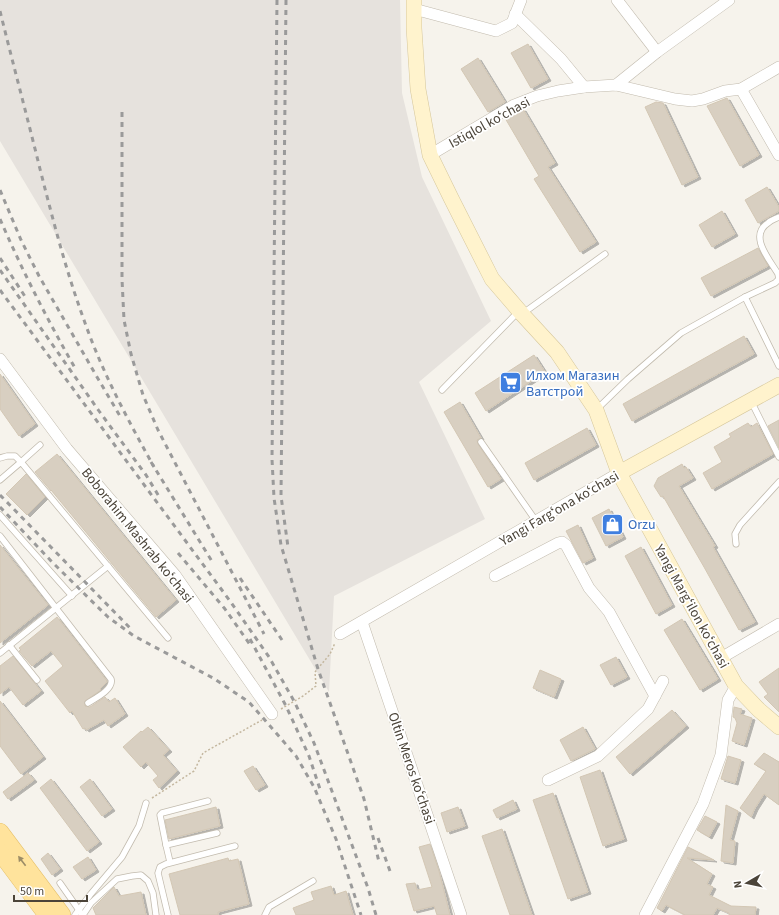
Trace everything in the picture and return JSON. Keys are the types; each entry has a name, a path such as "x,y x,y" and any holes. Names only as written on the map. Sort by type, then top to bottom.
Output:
{"main road":[{"path":"0,833 62,915"},
{"path":"0,852 47,915"}],"street":[{"path":"414,4 496,31 512,23 520,0"},
{"path":"617,0 657,52"},
{"path":"616,85 657,52 729,0"},
{"name":"Yangi Margʻilon koʻchasi","path":"414,4 418,89 430,155 451,198 492,279 520,313 557,352 596,410 619,474 736,686 759,710 779,727"},
{"path":"515,14 561,59 584,86"},
{"name":"Istiqlol koʻchasi","path":"430,155 514,105 551,92 584,86 616,85 675,98 692,100 703,99 725,91 741,89 779,67"},
{"path":"741,89 779,155"},
{"name":"Boborahim Mashrab koʻchasi","path":"0,359 67,449 175,575 272,714"},
{"name":"Yangi Fargʻona koʻchasi","path":"340,634 536,521 779,385"},
{"path":"495,576 558,543 562,542 566,545 589,588 609,612 655,696"},
{"name":"Oltin Meros koʻchasi","path":"362,622 461,915"},
{"path":"721,658 779,624"},
{"path":"548,780 598,756 648,709 663,681"},
{"path":"645,915 703,804 721,755 728,700 736,686"}],"lane":[{"path":"596,410 628,379 681,333 745,297 775,283 779,279 778,274 760,243 759,236 761,230 767,223 779,217"},
{"path":"442,390 520,313 605,254"},
{"path":"745,297 779,366"},
{"path":"751,401 779,457"},
{"path":"481,442 536,521"},
{"path":"0,480 40,445"},
{"path":"0,458 16,456 168,638"},
{"path":"736,544 735,534 740,525 779,482"},
{"path":"0,515 72,596"},
{"path":"0,536 111,679 112,683 110,687 88,703"},
{"path":"0,653 108,566"},
{"path":"10,645 37,680"},
{"path":"170,862 160,815 162,813 208,801"},
{"path":"80,914 90,895 122,857 139,826 146,802"},
{"path":"166,846 218,833"},
{"path":"168,915 158,873 160,867 170,862 235,846"},
{"path":"80,914 117,879 141,876 148,881 153,893 156,915"},
{"path":"265,915 269,908 313,881"},
{"path":"60,883 80,914"}],"path":[{"path":"146,802 194,771 203,753 303,696 316,686 315,672 330,654 340,634"}],"shaded area":[{"path":"0,0 400,0 402,93 422,177 491,321 419,382 485,519 334,596 329,692 0,141"}],"building":[{"path":"528,44 548,79 531,88 511,53"},
{"path":"478,58 505,102 488,112 461,69"},
{"path":"727,98 759,155 740,166 707,106"},
{"path":"656,102 663,103 698,177 682,185 645,107"},
{"path":"523,109 555,163 548,167 596,242 580,252 534,179 539,176 505,118"},
{"path":"767,187 779,207 779,211 758,223 745,200"},
{"path":"722,211 735,234 712,247 699,225"},
{"path":"758,248 768,266 711,296 701,278"},
{"path":"744,336 754,354 632,421 623,404"},
{"name":"Илхом Магазин Ватстрой","path":"534,355 545,372 486,411 475,393"},
{"path":"0,374 35,424 19,436 0,409"},
{"path":"460,402 481,438 477,440 478,444 501,479 488,487 444,412"},
{"path":"779,420 779,448 768,426"},
{"path":"748,423 751,427 757,423 773,454 712,489 703,473 722,462 714,447 731,437 729,434"},
{"path":"587,428 596,445 534,480 525,463"},
{"path":"57,454 176,600 156,617 35,472"},
{"path":"682,464 684,468 686,467 693,478 679,486 715,546 713,547 755,622 739,630 663,496 661,497 654,486 658,478"},
{"path":"26,474 45,497 27,515 6,494"},
{"path":"609,509 623,537 606,546 592,518"},
{"path":"578,525 593,558 583,563 566,531"},
{"path":"0,545 48,605 0,643"},
{"path":"641,547 672,605 656,614 625,556"},
{"path":"57,617 107,681 100,689 101,690 85,701 85,706 90,707 105,697 109,702 115,698 125,714 108,726 104,720 86,730 85,728 83,729 72,711 70,713 45,681 63,666 51,651 32,666 19,651 21,650 19,648"},
{"path":"682,619 718,679 700,690 664,630"},
{"path":"13,656 41,691 23,705 9,687 0,694 0,666"},
{"path":"616,657 627,677 611,685 600,665"},
{"path":"779,668 779,712 764,697 768,694 759,682"},
{"path":"540,670 561,679 554,697 533,688"},
{"path":"0,701 43,757 21,774 0,746"},
{"path":"734,707 742,709 740,714 752,718 744,745 732,741 737,723 733,717"},
{"path":"672,710 686,726 630,774 616,757"},
{"path":"148,727 169,750 163,755 177,771 159,788 153,780 158,776 146,762 141,767 123,747 141,731 142,732"},
{"path":"583,727 595,749 571,761 560,740"},
{"path":"764,753 779,762 779,805 764,794 751,817 740,808 766,771 754,764"},
{"path":"728,756 741,760 735,783 721,779"},
{"path":"253,766 265,785 256,790 244,771"},
{"path":"600,770 624,839 603,846 580,777"},
{"path":"28,773 34,780 8,799 3,792"},
{"path":"51,779 99,842 87,851 40,788"},
{"path":"90,779 112,809 102,816 80,787"},
{"path":"553,793 588,892 568,899 533,800"},
{"path":"513,800 517,809 497,818 493,810"},
{"path":"726,805 738,811 730,840 735,841 733,863 721,861"},
{"path":"216,807 220,826 169,839 165,820"},
{"path":"458,807 465,826 447,832 441,813"},
{"path":"705,816 717,822 709,837 697,830"},
{"path":"502,829 532,915 510,915 482,836"},
{"path":"430,844 439,871 450,915 437,915 434,906 414,911 406,884 415,883 417,890 432,887 419,847"},
{"path":"688,847 714,860 687,858 712,874 707,884 713,887 709,895 731,906 756,907 755,915 729,915 729,913 717,908 713,915 685,915 666,905 662,911 657,908"},
{"path":"48,853 60,869 52,875 41,859"},
{"path":"88,857 96,870 82,879 73,867"},
{"path":"228,858 229,861 238,859 249,904 218,912 218,915 180,915 169,874"},
{"path":"331,886 334,895 346,891 353,915 296,915 293,908 314,900 311,892"},
{"path":"114,887 119,896 141,892 146,915 96,915 93,908"}],"railway":[{"path":"277,0 272,459 274,498 281,545 318,669 364,799 379,862"},
{"path":"286,0 281,496 288,547"},
{"path":"0,11 55,226 77,302 107,377 154,467"},
{"path":"122,112 122,279 124,320 131,354 143,395 158,430 264,634"},
{"path":"0,190 21,240 39,276 120,416"},
{"path":"0,219 35,294 75,368"},
{"path":"0,258 26,298"},
{"path":"0,270 146,475 160,498"},
{"path":"0,290 230,601 269,657 294,701 314,743 368,888 376,915"},
{"path":"151,462 213,563"},
{"path":"0,495 131,629"},
{"path":"0,507 53,563 108,617 134,636 213,678 249,702 296,756 314,787 336,839 361,915"},
{"path":"178,553 225,609 251,646"},
{"path":"240,578 282,640"},
{"path":"250,639 286,706 309,756 320,789"},
{"path":"378,838 390,871"}],"place":[{"name":"Илхом Магазин Ватстрой","path":"510,383"},
{"name":"Orzu","path":"613,524"}]}
